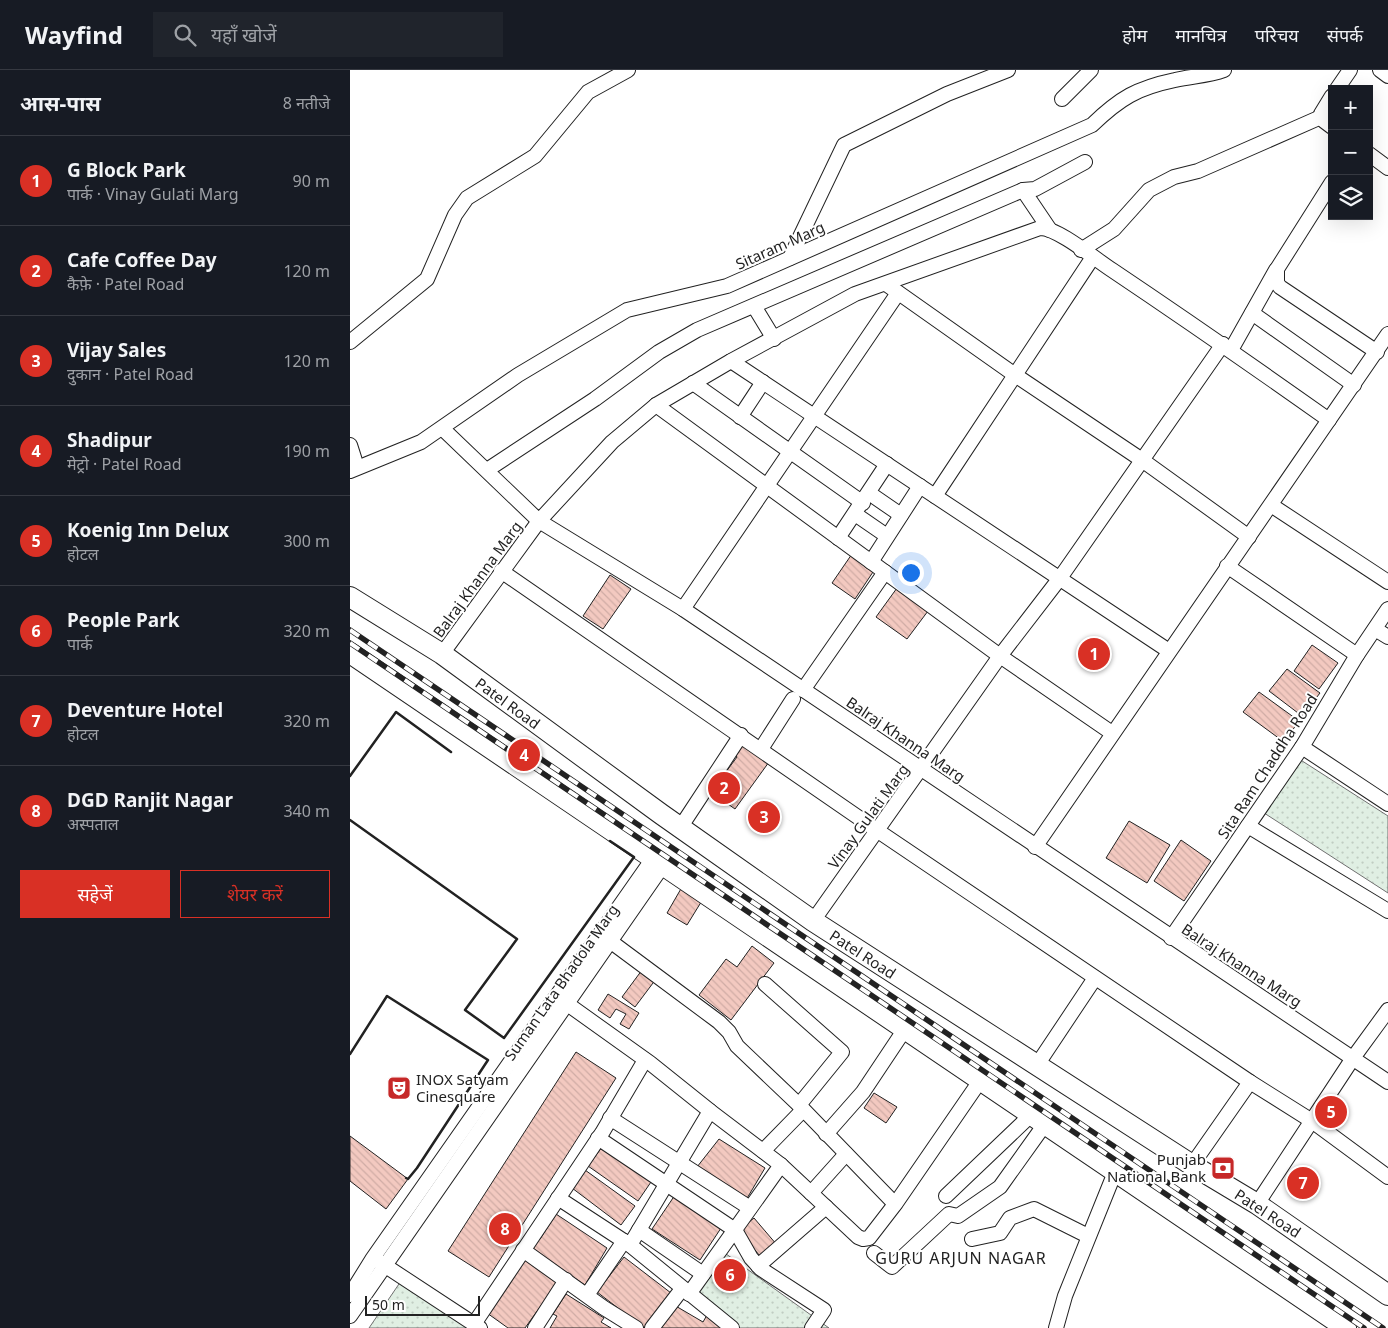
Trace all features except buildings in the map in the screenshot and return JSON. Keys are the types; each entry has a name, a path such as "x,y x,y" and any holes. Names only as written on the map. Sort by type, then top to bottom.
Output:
{"main road":[{"name":"Patel Road","path":"350,597 442,654 680,828 813,921 1192,1165 1257,1204 1388,1295"},
{"path":"350,653 1346,1328"}],"street":[{"path":"350,342 426,279 455,215 467,198 535,156 588,92 628,70"},
{"path":"790,258 844,145 947,94 1008,70"},
{"path":"1062,99 1091,70"},
{"name":"Sitaram Marg","path":"354,469 421,442 443,429 518,375 627,310 726,286 1092,125 1110,107 1134,91 1177,79 1211,75 1224,70"},
{"path":"1340,85 1350,70"},
{"path":"1380,70 1388,76"},
{"path":"1321,117 1322,110 1328,102"},
{"path":"1321,117 1328,123"},
{"path":"935,496 1015,375 1087,253 1114,228 1149,190 1174,176 1198,171 1321,117"},
{"path":"1373,157 1388,168"},
{"path":"486,470 594,399 658,352 698,330 1023,190 1035,189 1085,162"},
{"name":"Vinay Gulati Marg","path":"813,921 1000,656 1060,578 1142,460 1252,313 1277,269 1328,188"},
{"path":"1023,190 1050,230 1227,347 1329,420"},
{"path":"443,429 539,521 612,442 656,405 731,361 855,294 1033,229 1050,230"},
{"path":"1277,269 1277,283 1280,287 1377,352"},
{"path":"886,284 1015,375 1142,460 1249,537"},
{"path":"683,609 898,293"},
{"path":"754,306 774,339"},
{"path":"1252,313 1354,384"},
{"path":"1035,847 1388,334"},
{"path":"731,361 1169,651"},
{"path":"740,417 764,382"},
{"path":"693,384 862,504 887,536"},
{"path":"656,405 1000,656 1112,734"},
{"path":"350,445 354,469"},
{"path":"838,538 887,464"},
{"path":"871,562 920,486"},
{"path":"862,504 901,515"},
{"path":"1271,505 1388,582"},
{"name":"Balraj Khanna Marg","path":"442,654 539,521 683,609 798,695 921,770 1388,1082"},
{"path":"1227,566 1357,655"},
{"path":"501,571 878,831 1250,1082 1312,1121 1388,1177"},
{"path":"761,750 885,572"},
{"name":"Sita Ram Chaddha Road","path":"1171,938 1302,747 1357,655 1388,609"},
{"path":"1375,629 1388,637"},
{"path":"680,828 741,735"},
{"path":"1302,747 1388,804"},
{"path":"1248,826 1388,911"},
{"name":"Suman Lata Bhadola Marg","path":"350,1295 379,1261 566,1003 610,941 659,861"},
{"name":"Suman Lata Bhadola Marg","path":"350,1316 379,1261 659,861"},
{"path":"610,941 730,1032 737,1046 801,1107 895,1204"},
{"path":"1037,1065 1095,978"},
{"path":"763,1151 801,1107 842,1052 765,984"},
{"path":"566,1003 645,1060 781,1165 863,1239 869,1238 895,1204 980,1081"},
{"path":"1257,1204 1353,1058 1388,1010"},
{"path":"826,1134 863,1092 906,1029"},
{"path":"379,1261 477,1326 523,1250 598,1138 645,1060"},
{"path":"1192,1165 1250,1082"},
{"path":"587,1295 639,1230 710,1110"},
{"path":"610,1118 750,1208"},
{"path":"946,1196 1038,1119"},
{"path":"874,1253 892,1267 949,1214 958,1216 1000,1187 1038,1119"},
{"path":"598,1138 735,1230 758,1266 824,1310 812,1328"},
{"path":"811,1194 846,1154"},
{"path":"652,1328 703,1274 781,1165"},
{"path":"1056,1328 1065,1296 1115,1172"},
{"path":"558,1198 627,1243 732,1328"},
{"path":"758,1266 826,1207"},
{"path":"972,1239 1000,1232 1010,1218 1034,1209 1088,1236"},
{"path":"639,1230 703,1274"},
{"path":"523,1250 587,1295 620,1324 636,1328"},
{"path":"535,1328 566,1280"}],"green space":[{"path":"1296,757 1388,816 1388,893 1261,811"},
{"path":"722,1251 829,1328 738,1328 690,1298"},
{"path":"401,1281 475,1328 369,1328"}],"railway":[{"path":"350,630 1383,1328"},
{"path":"350,643 1364,1328"}],"wall":[{"path":"350,776 396,712 451,752"},
{"path":"350,820 517,939 465,1010 504,1038 634,857 610,841"},
{"path":"350,1054 387,996 488,1060 417,1168 408,1179 406,1178"}],"place":[{"name":"G Block Park","path":"1094,654"},
{"name":"Shadipur","path":"524,755"},
{"name":"Cafe Coffee Day","path":"724,788"},
{"name":"Vijay Sales","path":"764,817"},
{"name":"INOX Satyam Cinesquare","path":"399,1088"},
{"name":"Koenig Inn Delux","path":"1331,1112"},
{"name":"Punjab National Bank","path":"1223,1168"},
{"name":"Deventure Hotel","path":"1303,1183"},
{"name":"DGD Ranjit Nagar","path":"505,1229"},
{"name":"People Park","path":"730,1275"}],"district":[{"name":"GURU ARJUN NAGAR","path":"961,1258"}]}
